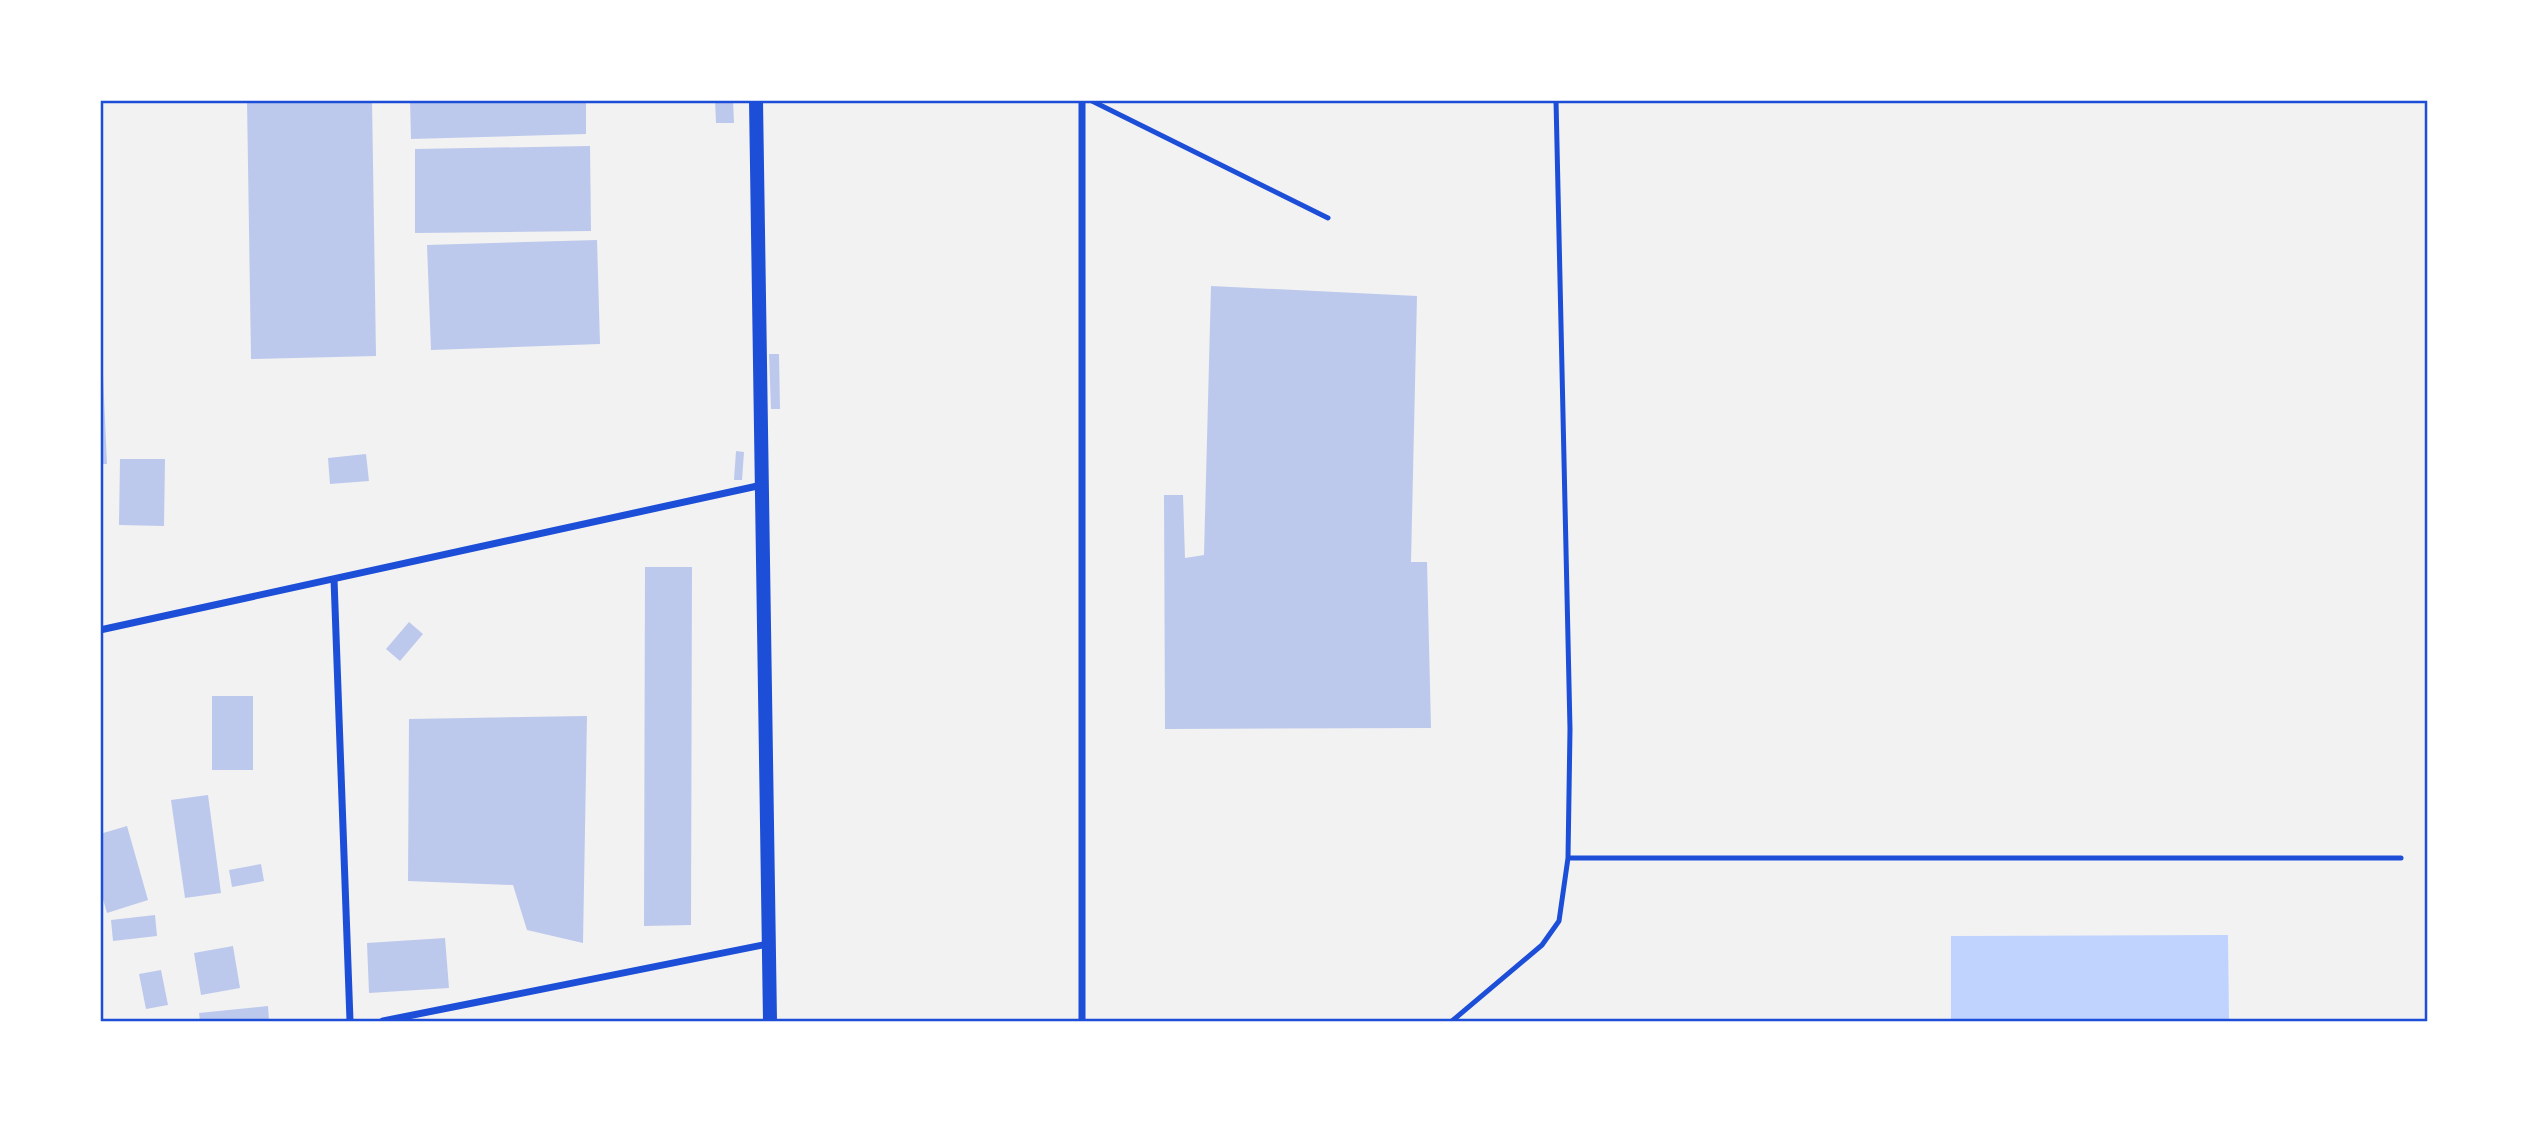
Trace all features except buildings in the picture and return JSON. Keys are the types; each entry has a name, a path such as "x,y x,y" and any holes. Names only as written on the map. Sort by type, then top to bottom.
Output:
{"main road":[{"path":"756,100 770,1021"}],"street":[{"path":"1082,100 1082,1021"},
{"path":"100,630 762,484"},
{"path":"334,579 351,1021"},
{"path":"383,1021 769,944"}],"lane":[{"path":"1090,100 1328,218"},
{"path":"1452,1021 1542,945 1559,921 1568,858 1570,729 1556,100"},
{"path":"1568,858 2401,858"}],"water":[{"path":"2228,935 2229,1021 1951,1021 1951,936"}]}
